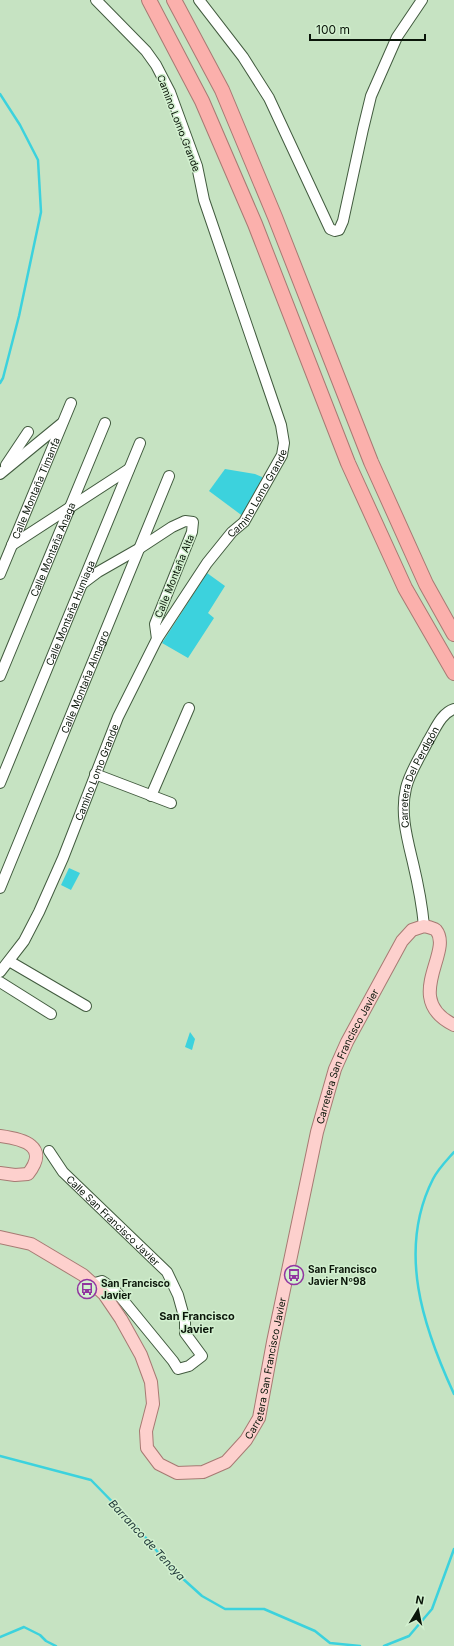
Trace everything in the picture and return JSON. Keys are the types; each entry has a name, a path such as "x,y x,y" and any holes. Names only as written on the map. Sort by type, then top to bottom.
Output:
{"highway":[{"path":"149,0 202,101 255,224 348,463 405,588 454,673"},
{"path":"174,0 222,90 275,217 371,462 426,584 454,634"}],"main road":[{"path":"424,926 437,930 445,940 446,956 433,987 432,998 436,1010 447,1022 454,1025"},
{"name":"Carretera San Francisco Javier","path":"0,1237 32,1244 83,1275 104,1294 121,1319 141,1355 151,1382 153,1404 146,1431 147,1448 159,1464 177,1473 203,1472 226,1462 246,1440 259,1418 273,1342 317,1132 334,1069 402,941 412,930 424,926"},
{"path":"0,1136 24,1140 32,1144 37,1155 34,1166 28,1174 15,1175 0,1173"}],"street":[{"name":"Camino Lomo Grande","path":"0,972 24,941 39,912 63,858 118,717 157,639 207,563 232,532 244,522 282,455 284,443 281,425 204,200 197,166 170,92 156,65 146,51 96,0"},
{"path":"199,0 243,57 270,98 330,229 335,232 340,230 343,222 371,96 397,37 422,0"},
{"name":"Calle Montaña Timanfa","path":"0,574 71,403"},
{"path":"0,474 63,423"},
{"name":"Calle Montaña Anaga","path":"0,676 72,506 105,423"},
{"path":"0,474 28,432"},
{"name":"Calle Montaña Humiaga","path":"0,783 140,443"},
{"path":"12,545 129,469"},
{"name":"Calle Montaña Almagro","path":"0,888 169,476"},
{"name":"Calle Montaña Alta","path":"82,584 98,572 140,548 172,527 185,521 193,522 192,532 155,624 157,639"},
{"path":"151,796 189,708"},
{"name":"Carretera Del Perdigón","path":"424,926 422,904 405,828 403,807 406,788 413,770 440,721 449,710 454,708"},
{"path":"95,774 171,803"},
{"path":"8,961 86,1006"},
{"path":"0,982 52,1014"},
{"name":"Calle San Francisco Javier","path":"48,1151 63,1172 167,1272 178,1295 185,1320 185,1333 202,1356 189,1366 178,1369 154,1337 114,1289 102,1281 92,1284"}],"water":[{"path":"225,469 255,474 262,477 262,484 244,517 209,491"},
{"path":"207,573 225,586 208,613 214,618 188,658 162,643"},
{"path":"69,868 80,873 71,890 61,885"},
{"path":"190,1032 195,1039 192,1050 185,1047"}],"waterway":[{"path":"0,94 20,125 38,160 41,212 19,316 3,378 0,383"},
{"name":"Barranco de Tenoya","path":"454,1152 435,1175 422,1206 417,1233 416,1261 418,1288 424,1315 454,1394"},
{"name":"Barranco de Tenoya","path":"0,1456 91,1480 136,1526 171,1568 202,1596 225,1609 264,1609 315,1631 330,1643 360,1646"},
{"name":"Barranco de Tenoya","path":"384,1646 409,1636 432,1609 454,1549"},
{"path":"0,1637 24,1627 40,1635 46,1641 56,1646"}],"place":[{"name":"San Francisco Javier Nº98","path":"294,1275"},
{"name":"San Francisco Javier","path":"87,1289"}],"district":[{"name":"San Francisco Javier","path":"197,1322"}]}
